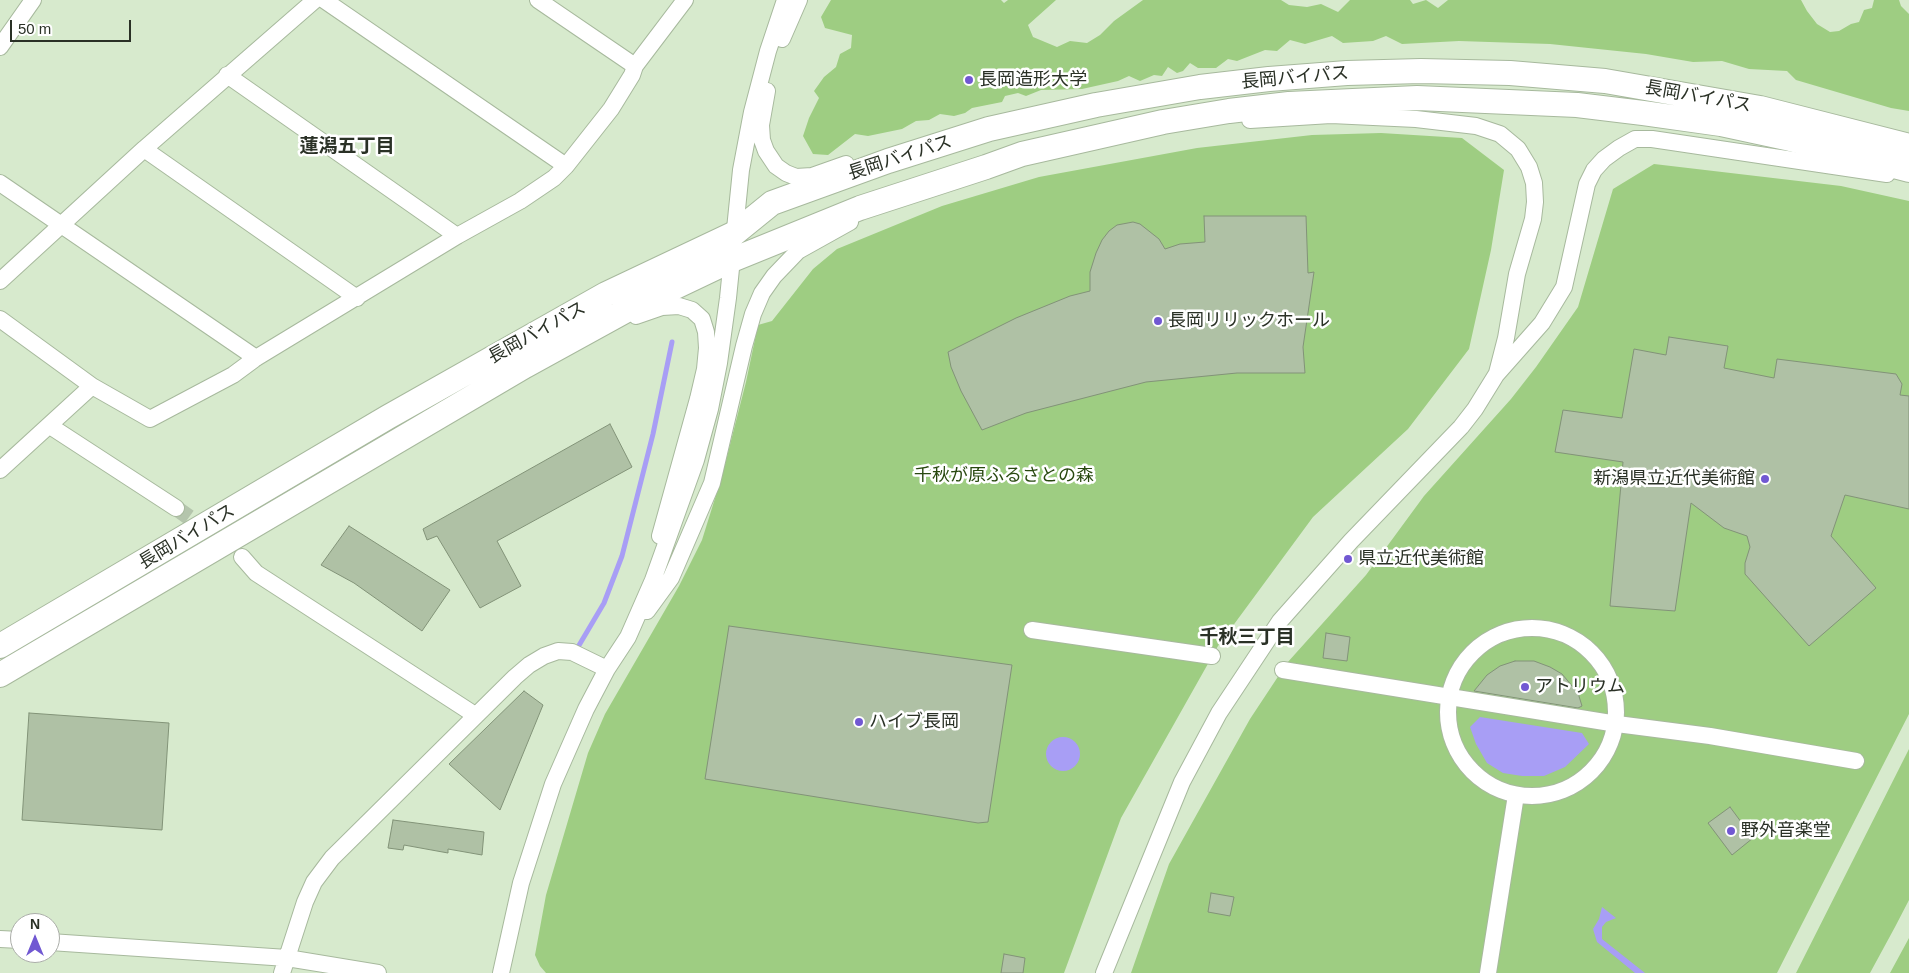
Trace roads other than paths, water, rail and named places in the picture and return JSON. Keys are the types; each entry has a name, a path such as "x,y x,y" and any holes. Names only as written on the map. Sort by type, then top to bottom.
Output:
{"highway":[{"name":"長岡バイパス","path":"0,646 388,417 590,304 735,232 772,203 888,161 989,129 1096,105 1200,87 1347,73 1421,71 1510,73 1605,81 1760,108 1909,146"},
{"name":"長岡バイパス","path":"0,676 238,534 564,344 625,311 732,260 860,208 986,168 1022,154 1163,122 1229,110 1288,104 1366,100 1462,99 1577,105 1721,124 1786,138 1909,170"}],"street":[{"path":"0,47 33,0"},
{"path":"0,281 144,149 315,0"},
{"path":"324,0 566,166"},
{"path":"538,0 635,66"},
{"path":"0,319 92,386 150,419 232,375 256,358 457,236 520,201 554,178 566,166 611,109 632,75 635,66 685,0"},
{"path":"786,1 761,125 762,140 766,151 776,166 786,173 796,177 812,176 947,132 989,129"},
{"path":"628,637 653,580 696,460 710,409 719,363 741,170 765,58 786,1"},
{"path":"227,75 457,236"},
{"path":"1163,122 1208,124 1283,117 1331,115 1416,119 1467,125 1489,129 1500,134 1518,149 1529,167 1534,183 1535,202 1517,274 1506,338 1496,375"},
{"path":"1104,973 1182,782 1211,727 1280,621 1351,541 1461,427 1475,409 1496,375 1542,323 1564,287 1587,184 1594,170 1604,159 1635,139 1652,139 1909,177"},
{"path":"144,149 357,298"},
{"path":"0,183 63,224 256,358"},
{"path":"501,973 521,883 553,784 586,709 607,670 628,637 671,578 712,483 744,346 753,314 762,293 774,276 798,251 910,191"},
{"path":"564,344 646,312 662,308 679,306 692,310 702,319 706,332 707,348 705,369 691,430 660,530 653,580"},
{"path":"0,470 92,386"},
{"path":"50,426 176,508"},
{"path":"242,557 256,573 476,715"},
{"path":"1526,629 1548,630 1568,637 1587,648 1602,664 1611,680 1616,703 1616,724 1611,744 1599,762 1575,786 1558,793 1539,796 1516,795 1498,789 1484,780 1463,760 1453,741 1449,725 1448,697 1455,674 1468,656 1485,642 1504,633 1526,629"},
{"path":"1032,630 1212,656"},
{"path":"284,966 305,902 314,882 332,858 529,665 544,656 558,651 572,652 607,670"},
{"path":"1283,670 1616,724 1710,736 1856,761"},
{"path":"1488,973 1516,795"},
{"path":"60,943 284,966 378,973"}],"waterway":[{"path":"578,647 604,603 622,556 653,434 672,342"}],"tunnel":[{"path":"176,508 208,531"}],"place":[{"name":"長岡造形大学","path":"969,80"},
{"name":"長岡リリックホール","path":"1158,321"},
{"name":"新潟県立近代美術館","path":"1765,479"},
{"name":"県立近代美術館","path":"1348,559"},
{"name":"アトリウム","path":"1525,687"},
{"name":"ハイブ長岡","path":"859,722"},
{"name":"野外音楽堂","path":"1731,831"}],"district":[{"name":"蓮潟五丁目","path":"347,147"},
{"name":"千秋三丁目","path":"1247,638"}],"park label":[{"name":"千秋が原ふるさとの森","path":"1004,476"}]}
